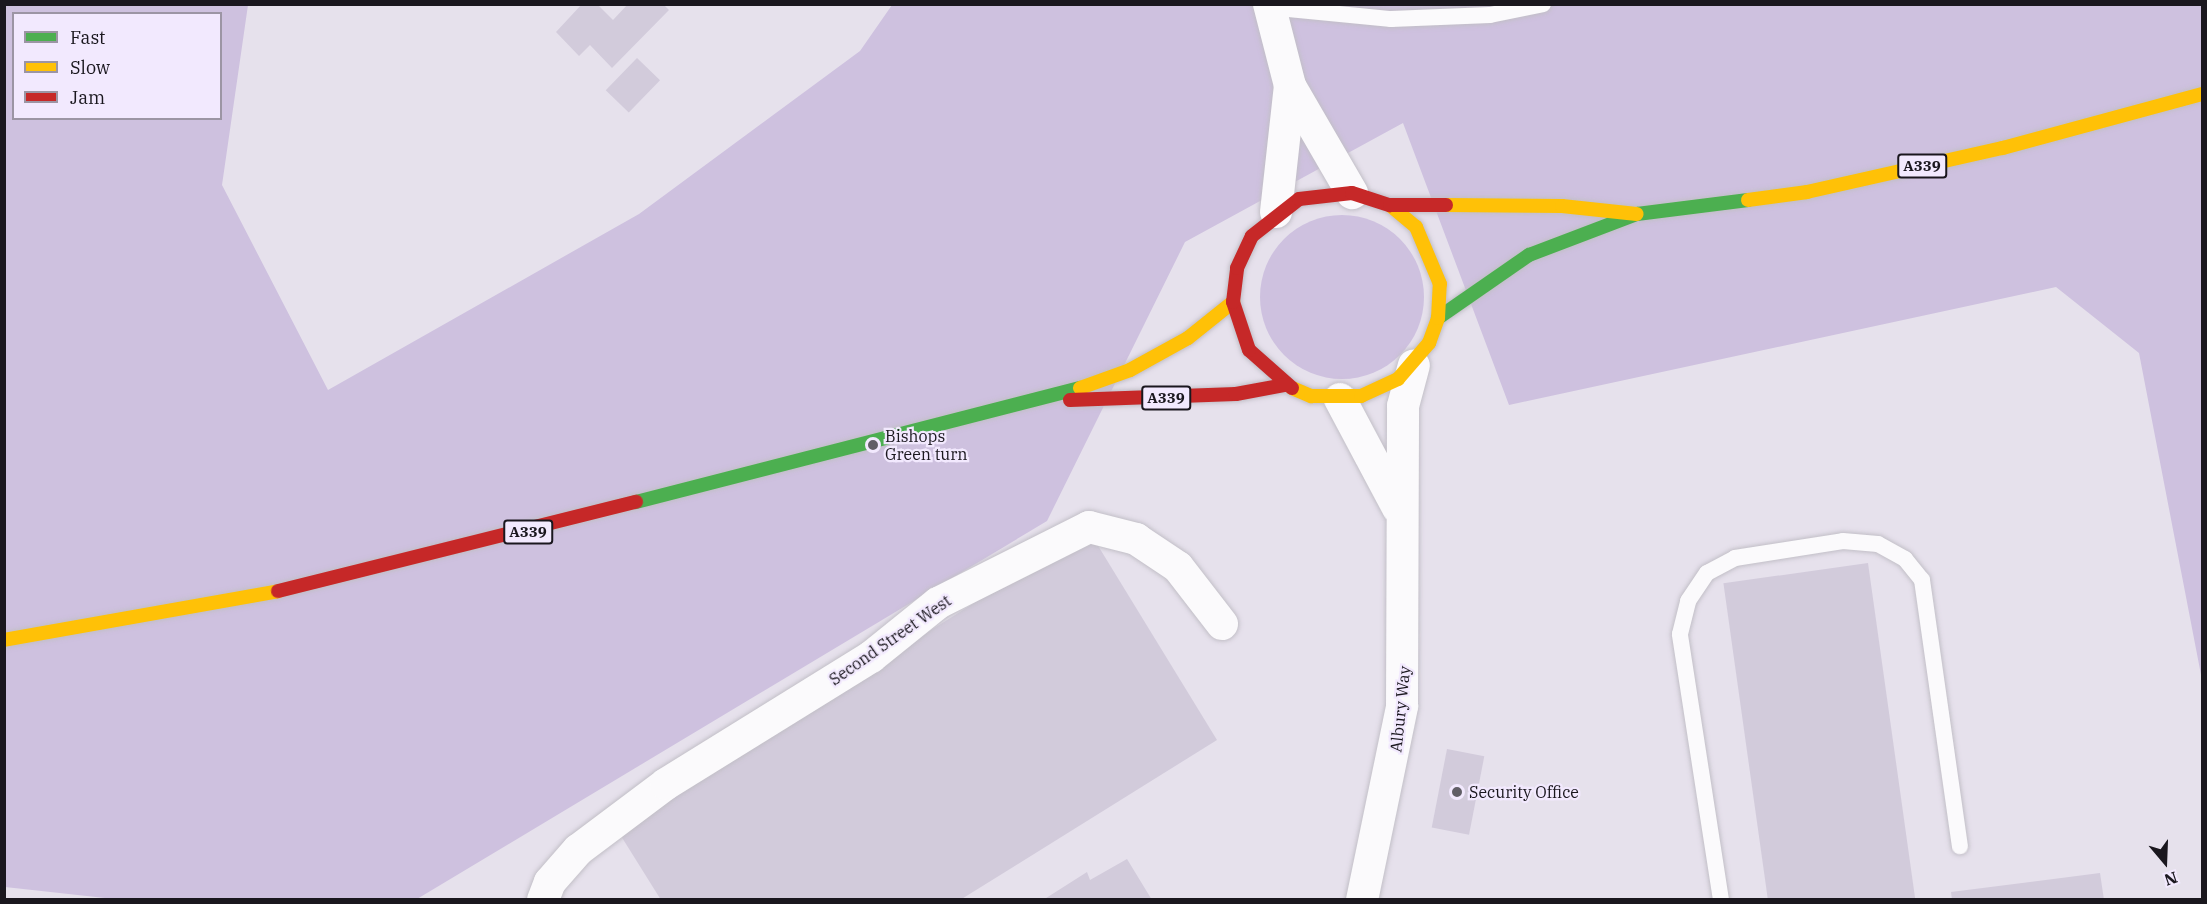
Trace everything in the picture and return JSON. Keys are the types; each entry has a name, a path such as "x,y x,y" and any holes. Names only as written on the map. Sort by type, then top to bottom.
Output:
{"highway":[{"name":"A339","path":"1438,318 1529,255 1637,214 1807,192 2003,148 2202,94"},
{"path":"1352,193 1390,205 1416,227 1430,250 1440,284 1438,318 1413,365 1380,389 1340,399 1311,396 1285,385 1248,350 1233,302 1237,268 1252,236 1276,212 1299,199 1352,193"},
{"name":"A339","path":"1390,205 1562,206 1637,214"},
{"name":"A339","path":"4,640 257,596 1047,400 1130,370 1188,338 1233,302"},
{"name":"A339","path":"1047,400 1236,394 1285,385"}],"street":[{"path":"1268,6 1290,86 1352,193"},
{"path":"1276,212 1290,86"},
{"name":"Albury Way","path":"1362,900 1402,706 1403,406 1413,365"},
{"name":"Albury Way","path":"1340,399 1401,514"},
{"name":"Second Street West","path":"543,900 550,882 578,849 666,784 872,657 938,603 1089,527 1136,539 1178,567 1222,624"}],"lane":[{"path":"1268,6 1391,19 1490,15 1543,4"},
{"path":"1720,900 1680,633 1688,601 1707,573 1735,558 1843,541 1878,544 1905,559 1922,580 1960,846"}],"shaded area":[{"path":"5,5 248,5 222,185 328,390 639,214 860,51 892,5 2202,5 2202,680 2139,353 2056,287 1509,405 1403,123 1185,242 1047,521 417,899 123,900 5,887"},
{"path":"1342,215 1358,216 1373,221 1400,239 1418,266 1423,281 1423,313 1418,328 1400,355 1373,373 1358,378 1342,379 1326,378 1311,373 1284,355 1266,328 1261,313 1260,297 1261,281 1266,266 1284,239 1311,221 1326,216"}],"building":[{"path":"582,4 597,4 613,20 628,4 663,4 669,10 612,68 590,45 579,56 556,32"},
{"path":"637,58 660,80 629,113 606,90"},
{"path":"1089,531 1217,740 960,900 661,900 616,828"},
{"path":"1868,563 1915,900 1768,900 1723,583"},
{"name":"Security Office","path":"1447,749 1484,756 1469,835 1432,828"},
{"path":"1127,859 1152,900 1043,900 1087,872 1090,880"},
{"path":"2100,873 2104,900 1952,900 1951,892"}],"traffic: fast":[{"path":"1438,318 1529,255 1637,214 1748,200"},
{"path":"636,502 1080,388"}],"traffic: slow":[{"path":"1748,200 1807,192 2003,148 2202,94"},
{"path":"1292,388 1311,396 1361,396 1398,379 1429,343 1438,318 1440,284 1416,227 1390,205"},
{"path":"1446,205 1562,206 1637,214"},
{"path":"1080,388 1130,370 1188,338 1233,302"},
{"path":"4,640 278,591"}],"traffic: jam":[{"path":"1292,388 1249,350 1233,302 1237,268 1252,236 1299,199 1352,193 1390,205 1446,205"},
{"path":"1070,400 1236,394 1285,385"},
{"path":"278,591 636,502"}],"place":[{"name":"Bishops Green turn","path":"873,445"},
{"name":"Security Office","path":"1457,792"}]}
